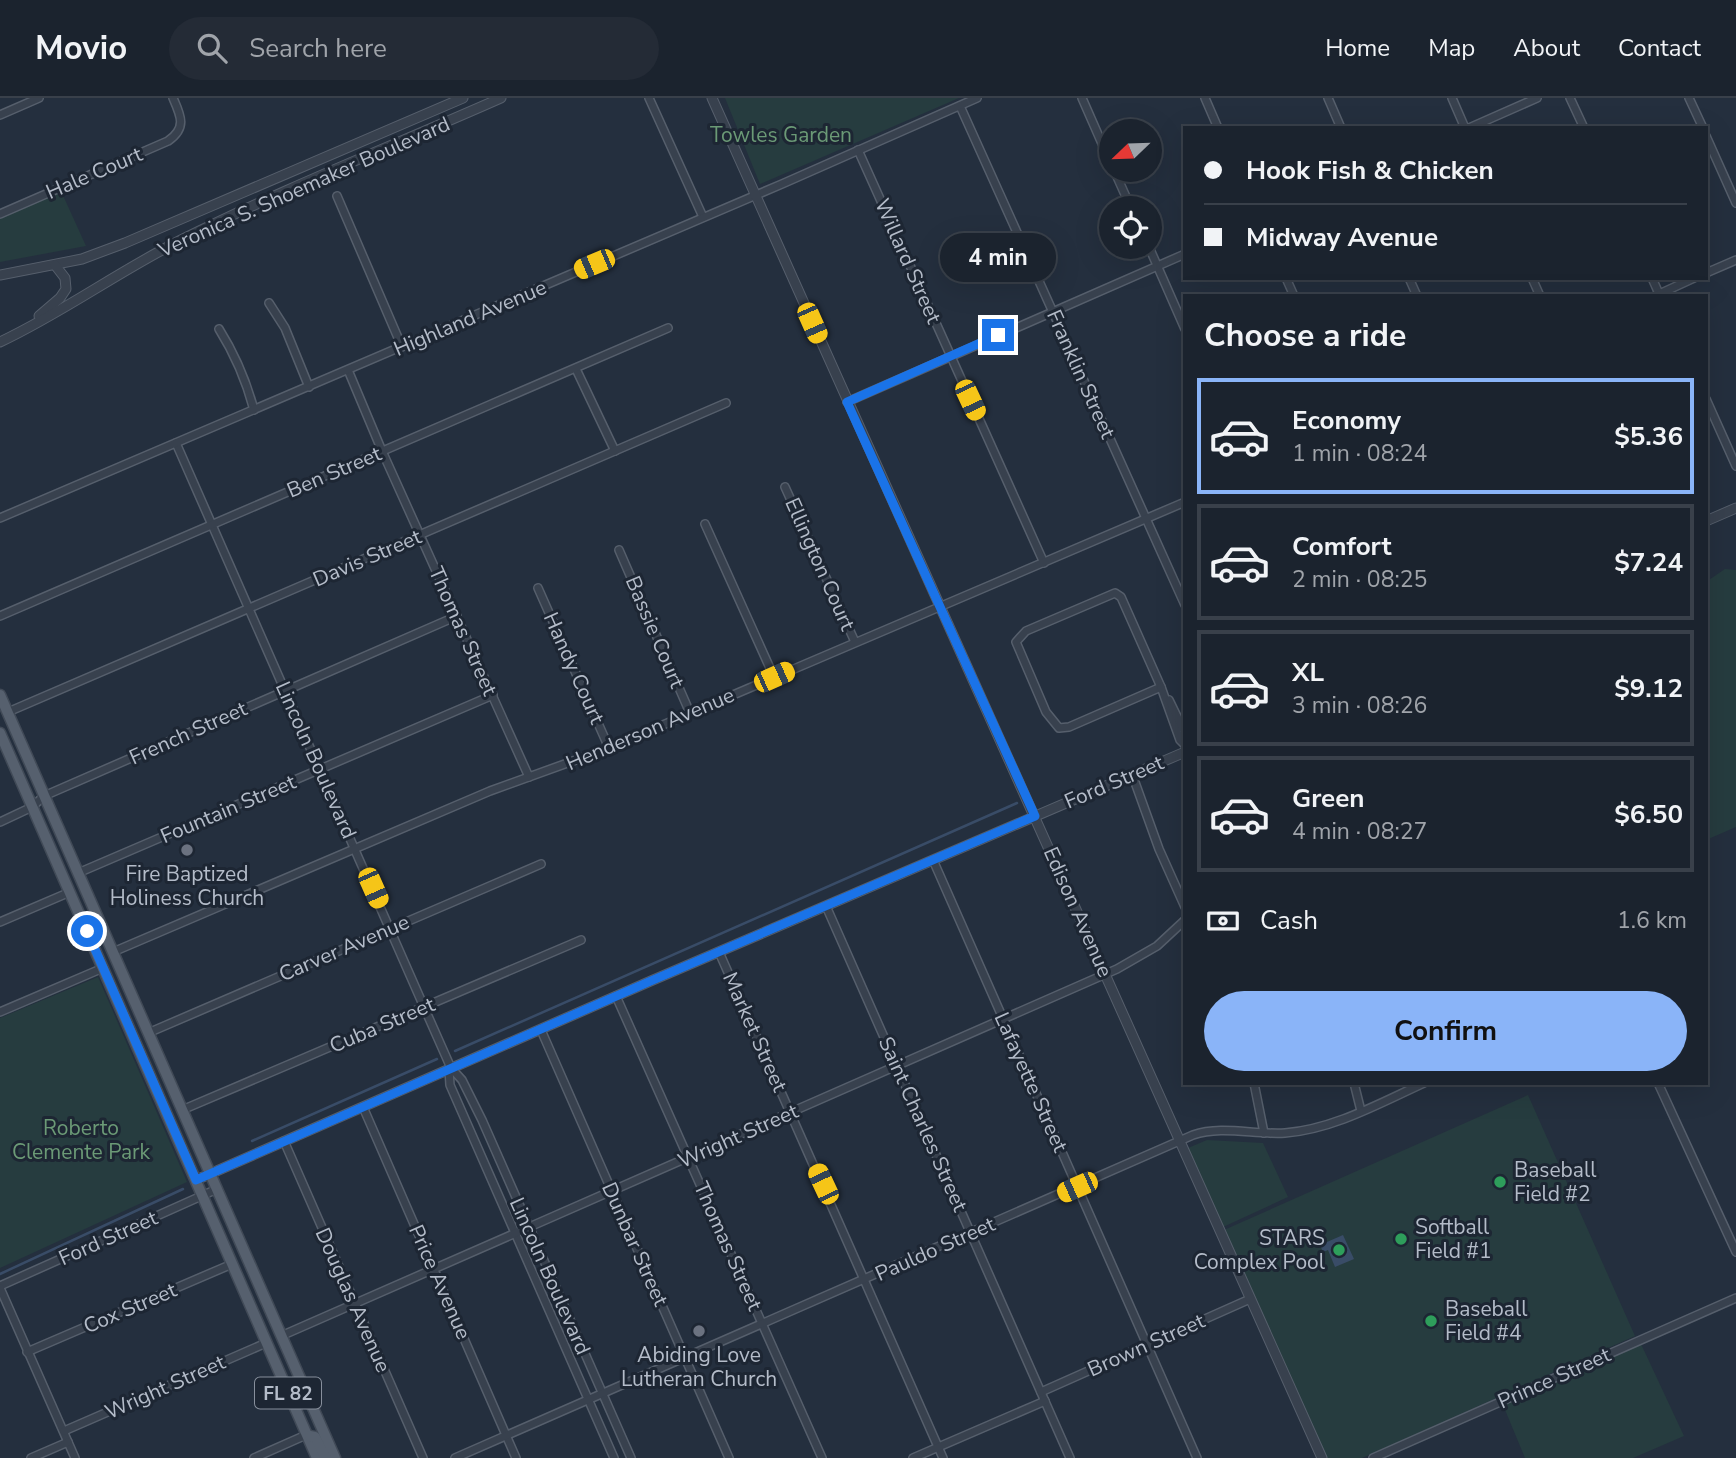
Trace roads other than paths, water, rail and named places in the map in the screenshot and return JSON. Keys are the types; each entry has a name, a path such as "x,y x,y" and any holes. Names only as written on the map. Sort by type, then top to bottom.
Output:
{"main road":[{"name":"FL 82","path":"0,695 335,1458"},
{"name":"FL 82","path":"0,733 317,1458"},
{"path":"103,968 111,968 123,975"},
{"path":"260,1328 271,1335 281,1336"},
{"path":"306,1434 315,1437 326,1458"}],"street":[{"path":"0,115 39,98"},
{"name":"Hale Court","path":"0,214 176,136 182,125 173,98"},
{"name":"Veronica S. Shoemaker Boulevard","path":"0,275 82,259 125,243 463,98"},
{"name":"Veronica S. Shoemaker Boulevard","path":"0,342 119,273 219,221 501,98"},
{"path":"649,98 703,217"},
{"name":"Edison Avenue","path":"712,98 1322,1458"},
{"name":"Highland Avenue","path":"0,518 977,98"},
{"path":"1082,98 1099,137"},
{"path":"1205,98 1217,126"},
{"path":"1328,98 1340,126"},
{"path":"1451,98 1466,126"},
{"path":"1472,126 1537,98"},
{"path":"1570,98 1583,126"},
{"path":"1689,98 1702,126"},
{"name":"Franklin Street","path":"960,106 1183,601"},
{"path":"1708,140 1736,203"},
{"name":"Willard Street","path":"858,150 1044,563"},
{"path":"337,196 402,347"},
{"path":"847,402 1183,255"},
{"path":"1154,259 1183,324"},
{"path":"1708,272 1736,260"},
{"path":"19,333 60,298 66,289 65,278 55,265"},
{"path":"1660,294 1690,280"},
{"path":"269,303 285,328 309,387"},
{"name":"Ben Street","path":"0,616 668,328"},
{"path":"219,329 246,379 254,410"},
{"path":"576,369 615,451"},
{"name":"Thomas Street","path":"348,370 529,777"},
{"name":"Davis Street","path":"8,712 726,403"},
{"path":"1708,404 1736,466"},
{"name":"Lincoln Boulevard","path":"176,443 390,928 450,1069 450,1086 614,1458"},
{"name":"Ellington Court","path":"785,487 855,642"},
{"name":"Henderson Avenue","path":"113,953 490,791 610,748 1183,503"},
{"path":"1708,520 1736,508"},
{"path":"705,524 774,677"},
{"name":"Bassie Court","path":"619,550 690,713"},
{"name":"Handy Court","path":"538,588 610,748"},
{"path":"1161,687 1069,727 1059,728 1046,712 1016,642 1026,631 1115,593 1121,597 1183,729"},
{"name":"French Street","path":"0,822 33,807 44,796 457,617"},
{"path":"1161,687 1183,743"},
{"name":"Fountain Street","path":"78,873 493,695"},
{"name":"Ford Street","path":"196,1180 1183,753"},
{"path":"1132,774 1159,849 1183,903"},
{"name":"Lafayette Street","path":"933,860 1197,1458"},
{"name":"Carver Avenue","path":"148,1032 541,864"},
{"path":"0,922 70,892"},
{"name":"Saint Charles Street","path":"826,906 1070,1458"},
{"name":"Wright Street","path":"281,1336 1105,973 1148,952 1183,922"},
{"name":"Cuba Street","path":"182,1110 581,940"},
{"name":"Market Street","path":"719,952 943,1458"},
{"path":"0,1012 103,968"},
{"name":"Thomas Street","path":"616,996 822,1458"},
{"name":"Dunbar Street","path":"541,1030 729,1458"},
{"name":"Lincoln Boulevard","path":"450,1069 462,1080 631,1458"},
{"path":"1254,1085 1264,1133"},
{"path":"1354,1085 1361,1111"},
{"name":"Pauldo Street","path":"455,1458 1193,1135 1213,1130 1283,1133 1321,1126 1420,1085"},
{"path":"1659,1085 1736,1252"},
{"name":"Price Avenue","path":"363,1107 516,1458"},
{"name":"Douglas Avenue","path":"284,1141 423,1458"},
{"name":"Ford Street","path":"0,1287 217,1189"},
{"name":"Cox Street","path":"27,1352 232,1264"},
{"path":"0,1287 75,1458"},
{"name":"Prince Street","path":"1373,1458 1736,1297"},
{"name":"Brown Street","path":"1041,1392 1250,1299"},
{"name":"Wright Street","path":"64,1432 266,1343"},
{"path":"913,1458 1045,1401"},
{"path":"254,1458 306,1434"},
{"path":"31,1458 68,1442"}],"water":[{"name":"STARS Complex Pool","path":"1343,1235 1354,1259 1335,1267 1328,1250 1323,1252 1320,1245"}],"waterway":[{"path":"455,1051 1017,803"},
{"path":"252,1141 437,1059"},
{"path":"0,1274 183,1189"}],"place":[{"name":"Fire Baptized Holiness Church","path":"187,850"},
{"name":"Baseball Field #2","path":"1500,1182"},
{"name":"Softball Field #1","path":"1401,1239"},
{"name":"STARS Complex Pool","path":"1339,1250"},
{"name":"Baseball Field #4","path":"1431,1321"},
{"name":"Abiding Love Lutheran Church","path":"699,1331"}],"park label":[{"name":"Towles Garden","path":"781,135"},
{"name":"Roberto Clemente Park","path":"81,1140"}]}
